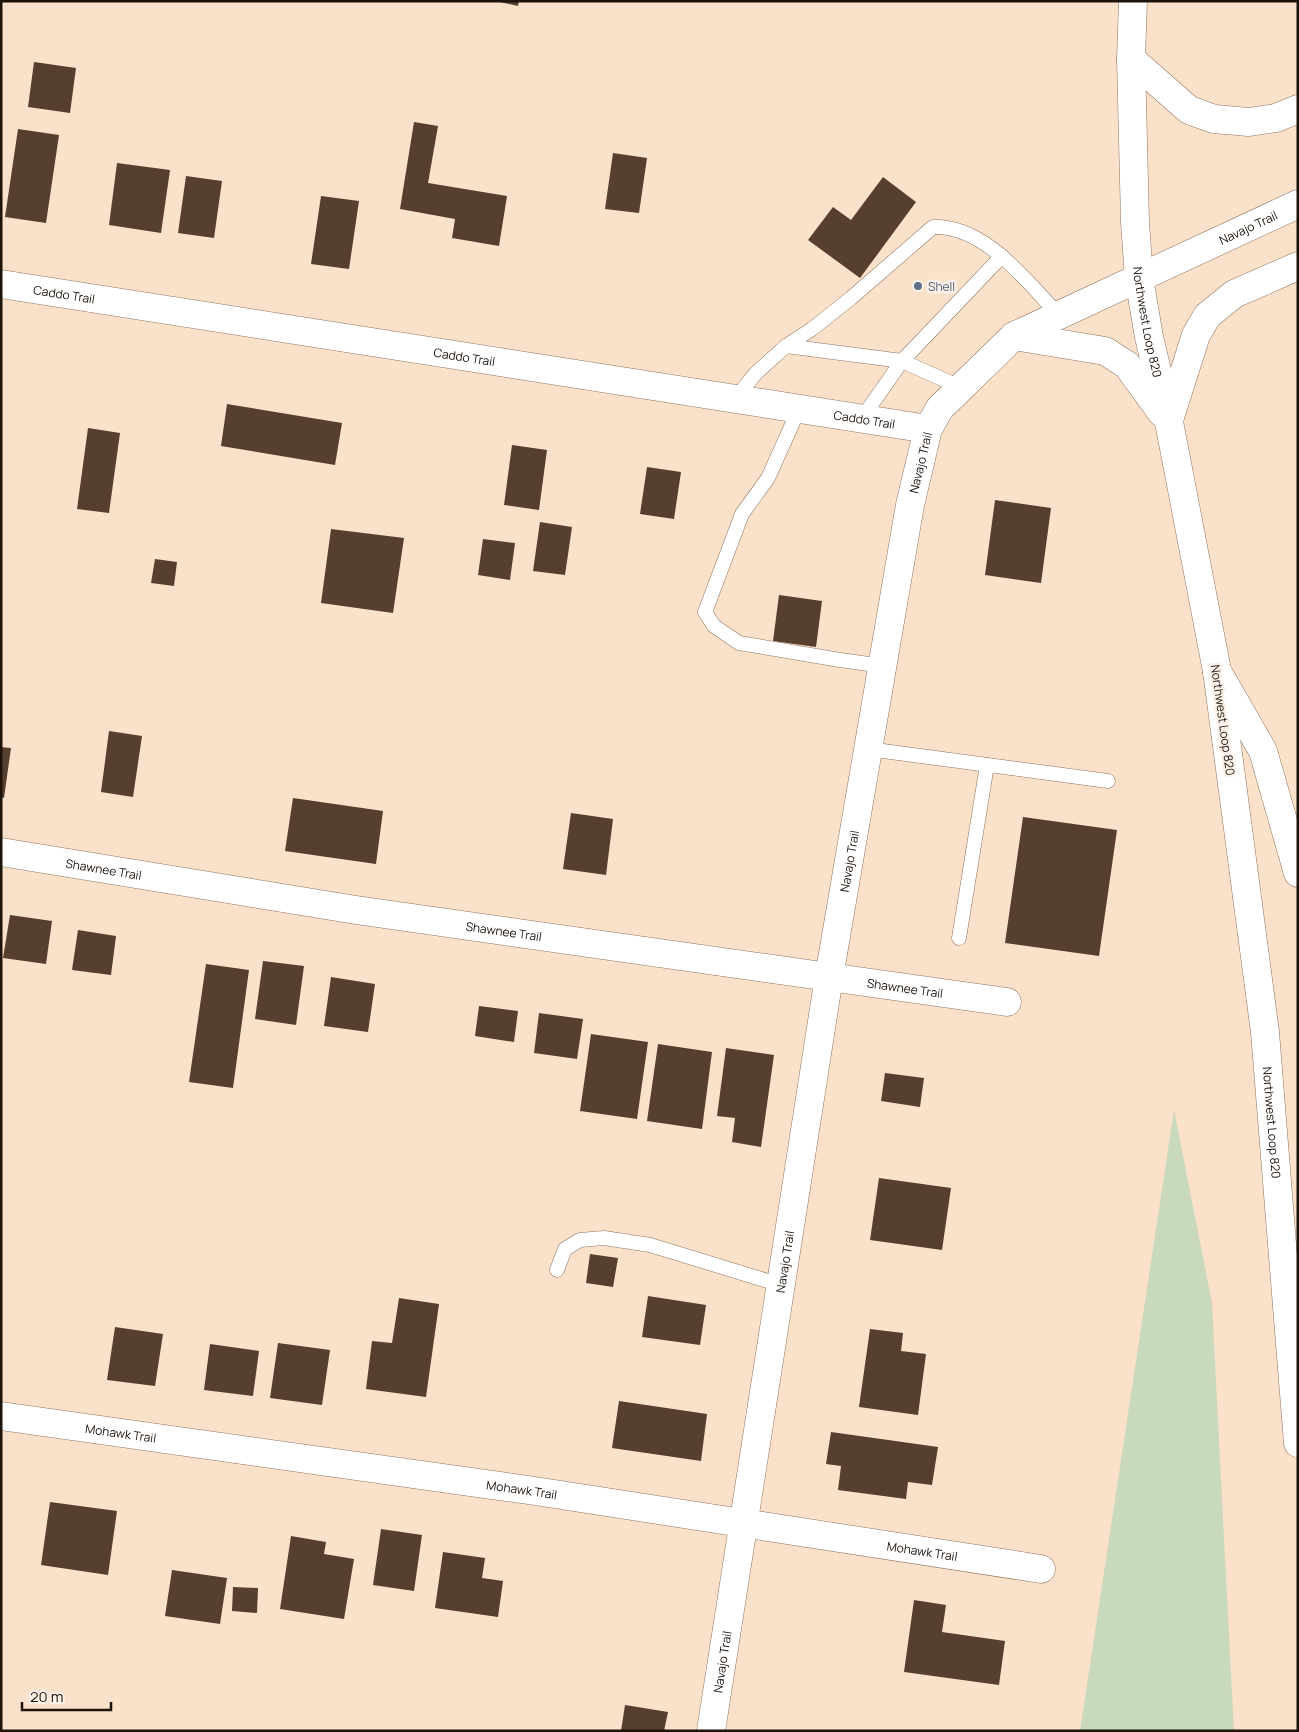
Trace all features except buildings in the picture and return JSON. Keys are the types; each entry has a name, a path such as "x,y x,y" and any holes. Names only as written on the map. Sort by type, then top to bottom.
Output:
{"main road":[{"name":"Northwest Loop 820","path":"1133,1 1131,59 1135,222 1139,278 1149,337 1168,422 1217,671 1265,1032 1298,1443"},
{"path":"1131,59 1189,110 1214,119 1249,122 1276,118 1298,109"},
{"name":"Navajo Trail","path":"710,1731 829,977 910,505 928,429 940,408 1014,336 1298,204"},
{"path":"1168,422 1196,335 1207,316 1234,294 1298,266"},
{"name":"Caddo Trail","path":"1,284 928,429"},
{"path":"1014,336 1105,351 1127,365 1168,422"},
{"path":"1217,671 1263,751 1298,873"},
{"name":"Shawnee Trail","path":"1,852 356,910 1007,1002"},
{"name":"Mohawk Trail","path":"1,1416 535,1491 1041,1569"}],"lane":[{"path":"735,398 756,373 786,346 812,329 851,298 933,227 947,227 973,236 1002,256 1059,315"},
{"path":"862,418 902,361 1002,256"},
{"path":"786,346 902,361 960,387"},
{"path":"799,409 768,478 742,514 705,612 714,626 739,643 883,666"},
{"path":"868,749 1108,781"},
{"path":"959,938 987,765"},
{"path":"556,1270 566,1248 580,1240 604,1238 650,1246 780,1285"}],"green space":[{"path":"1174,1110 1212,1303 1234,1731 1080,1731"}],"place":[{"name":"Shell","path":"918,286"}]}
